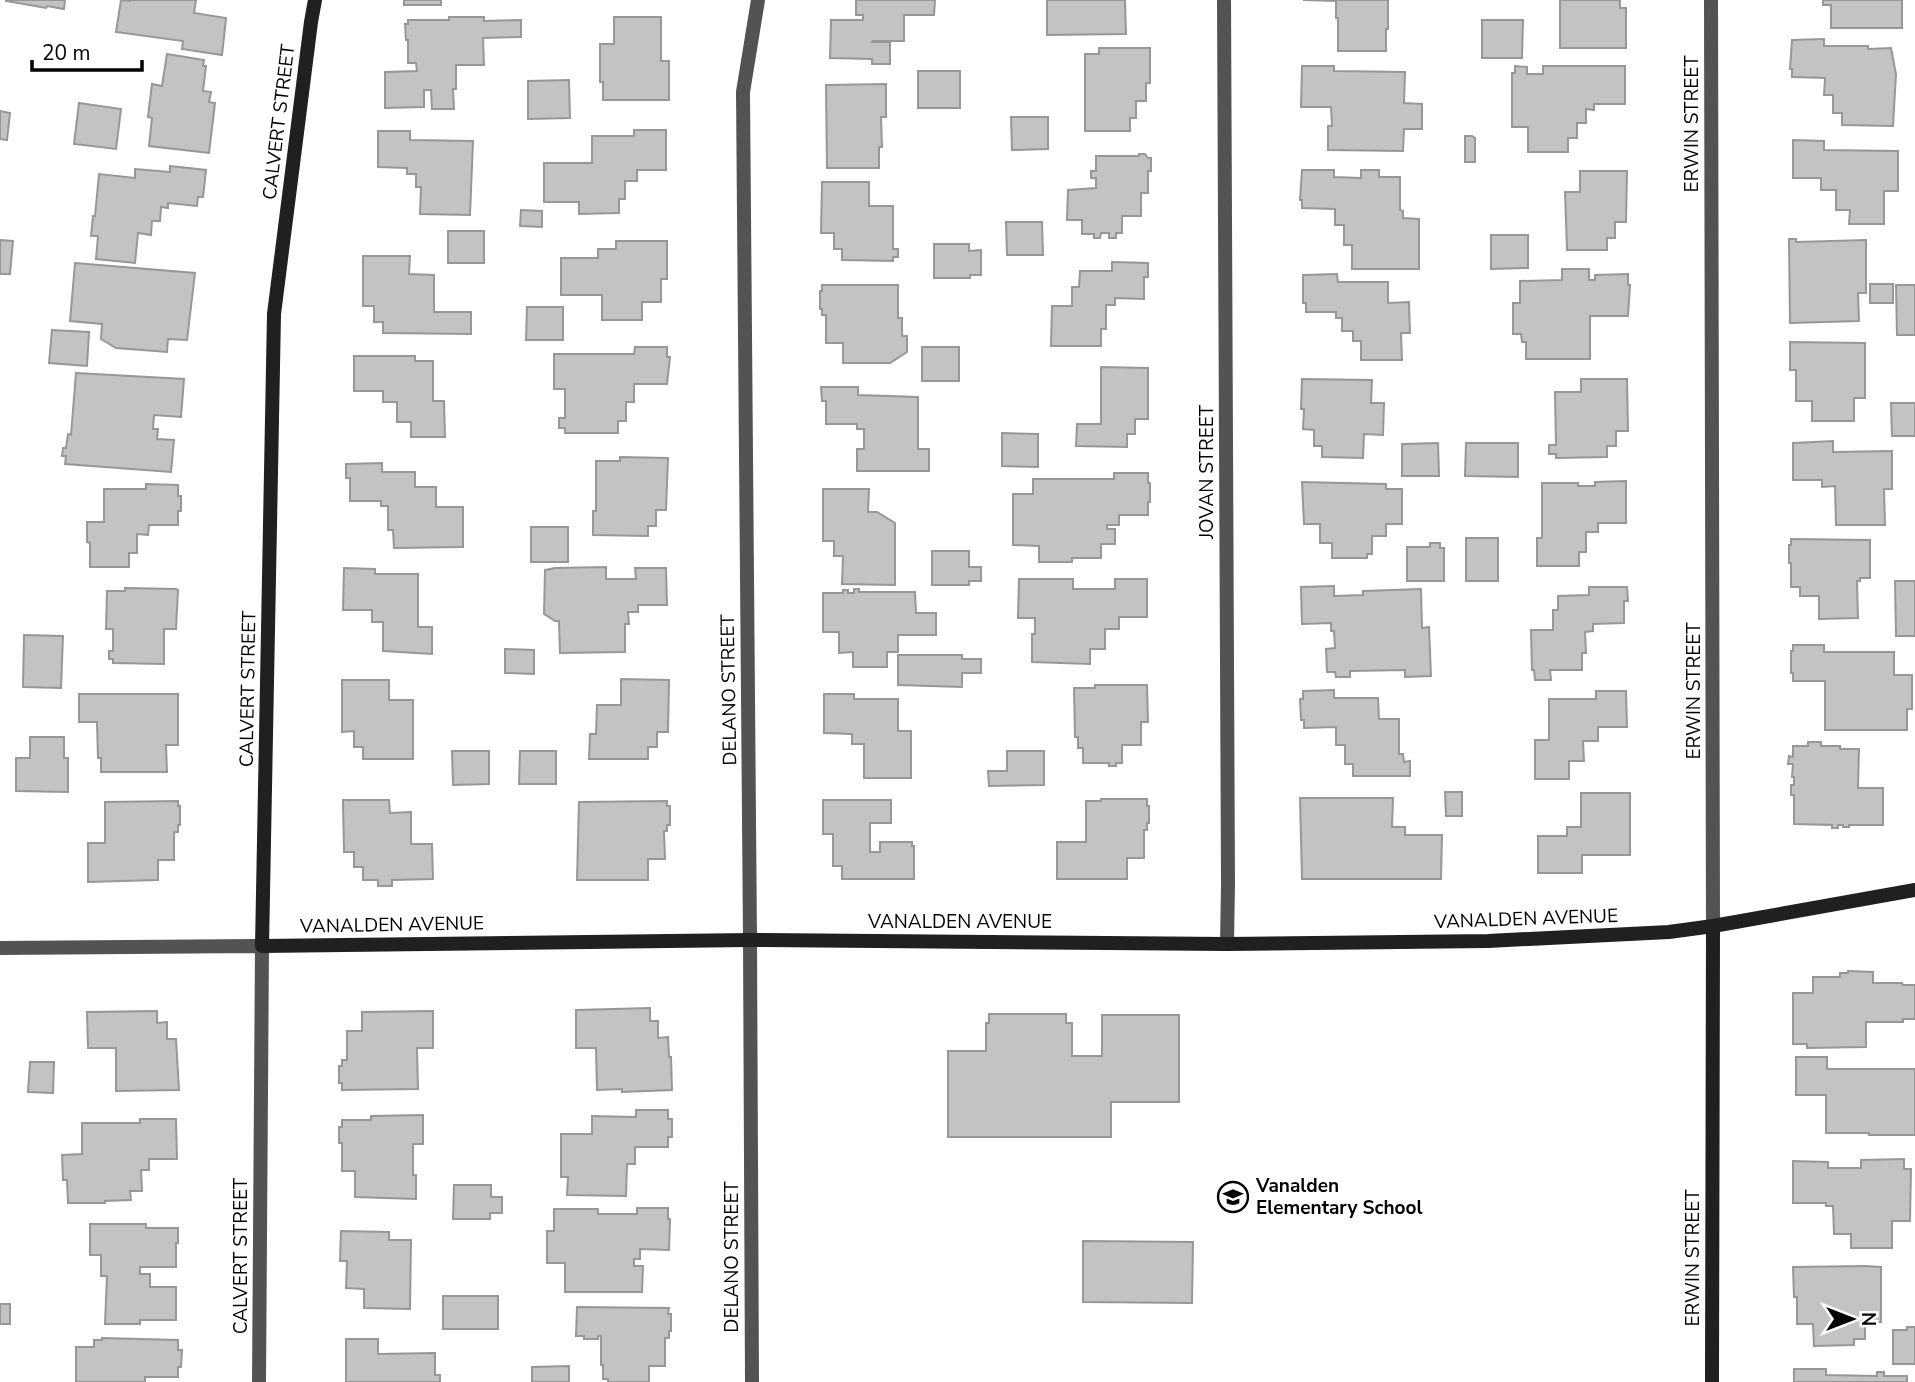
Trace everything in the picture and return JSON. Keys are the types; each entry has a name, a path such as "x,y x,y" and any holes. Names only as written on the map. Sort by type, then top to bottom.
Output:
{"street":[{"name":"CALVERT STREET","path":"259,1382 262,946 274,314 315,0"},
{"name":"DELANO STREET","path":"752,1382 743,92 758,0"},
{"name":"JOVAN STREET","path":"1224,0 1227,944"},
{"name":"ERWIN STREET","path":"1711,0 1712,1382"},
{"name":"VANALDEN AVENUE","path":"0,948 751,940 1227,944 1488,941 1644,934 1713,926 1915,890"}],"building":[{"path":"6,0 65,0 64,9"},
{"path":"121,0 196,0 194,13 226,18 222,55 182,49 183,41 116,32"},
{"path":"404,0 441,0 441,5 404,5"},
{"path":"856,0 935,0 934,15 904,15 904,41 872,42 890,42 890,64 872,64 872,59 830,58 831,20 863,20 863,15 856,15"},
{"path":"1047,0 1125,0 1126,34 1047,35"},
{"path":"1303,0 1388,0 1386,51 1338,51 1336,1"},
{"path":"1560,0 1620,0 1620,8 1626,8 1626,48 1560,48"},
{"path":"1823,0 1902,0 1902,28 1831,28 1831,5 1823,5"},
{"path":"449,17 484,17 484,21 521,20 521,37 483,38 484,65 456,65 454,109 432,109 431,90 424,90 424,107 385,108 385,72 417,71 416,63 408,63 405,24 408,24 408,20 449,20"},
{"path":"614,17 661,17 661,61 669,61 669,100 603,100 600,44 614,44"},
{"path":"1482,20 1523,20 1522,58 1482,58"},
{"path":"1824,39 1824,46 1891,48 1896,74 1893,126 1842,125 1842,113 1833,113 1833,95 1824,95 1825,78 1792,77 1792,40"},
{"path":"1099,48 1150,48 1150,83 1146,83 1146,101 1136,101 1136,118 1130,118 1130,131 1085,131 1085,54 1099,54"},
{"path":"167,54 204,60 203,66 206,66 203,91 211,92 209,102 215,103 209,153 149,146 152,118 148,117 152,84 162,86"},
{"path":"1302,66 1334,66 1334,71 1405,72 1404,103 1422,104 1422,129 1404,129 1403,151 1328,150 1328,126 1332,126 1331,107 1301,107"},
{"path":"1515,66 1527,67 1527,74 1543,74 1543,66 1625,66 1625,104 1594,104 1594,110 1586,109 1586,123 1577,123 1577,138 1568,138 1568,152 1528,152 1528,127 1512,127 1512,73 1515,73"},
{"path":"918,71 960,71 960,108 918,108"},
{"path":"569,80 570,118 528,119 528,81"},
{"path":"886,84 886,117 881,117 882,147 879,147 879,168 827,168 826,85"},
{"path":"79,103 121,109 116,149 74,144"},
{"path":"0,111 10,113 7,140 0,139"},
{"path":"1011,117 1048,117 1048,149 1012,150"},
{"path":"634,130 666,130 666,170 637,170 637,181 625,181 625,199 619,199 619,213 579,214 579,202 544,202 544,163 592,163 592,136 634,136"},
{"path":"378,131 410,131 410,140 473,141 470,215 420,214 421,187 416,187 416,174 407,174 407,168 378,167"},
{"path":"1465,136 1475,138 1475,162 1465,162"},
{"path":"1793,140 1824,141 1824,150 1898,151 1898,191 1884,191 1884,224 1849,224 1850,210 1836,210 1836,190 1821,190 1821,178 1793,178"},
{"path":"1139,154 1151,158 1148,193 1141,193 1141,216 1122,216 1122,233 1116,233 1116,238 1109,238 1109,233 1101,233 1100,238 1094,238 1094,234 1082,234 1082,220 1067,220 1068,190 1096,188 1096,178 1091,178 1091,171 1096,171 1096,156"},
{"path":"170,166 206,170 203,197 198,197 197,206 168,203 168,208 161,207 160,221 152,221 151,235 138,233 135,263 96,259 98,236 91,236 99,174 135,178 135,169 170,172"},
{"path":"1302,170 1334,170 1334,177 1361,178 1361,170 1379,170 1379,177 1400,177 1400,210 1403,211 1403,218 1419,219 1419,269 1352,269 1352,245 1344,245 1344,225 1335,225 1335,209 1302,208"},
{"path":"1580,171 1627,171 1626,222 1615,222 1615,238 1607,238 1607,250 1567,250 1565,192 1580,192"},
{"path":"822,182 869,182 869,206 893,206 893,249 898,249 898,257 893,257 893,261 842,260 842,249 834,249 834,233 821,233"},
{"path":"521,210 542,211 542,227 520,226"},
{"path":"1006,222 1042,222 1043,255 1007,255"},
{"path":"448,231 484,231 484,263 448,263"},
{"path":"1491,235 1528,235 1528,268 1491,269"},
{"path":"1789,239 1796,239 1796,242 1866,240 1866,293 1858,293 1859,321 1790,323"},
{"path":"0,240 13,241 10,274 0,274"},
{"path":"616,241 667,241 667,279 661,279 661,302 642,302 642,320 602,320 602,295 561,295 561,258 598,258 598,249 616,249"},
{"path":"934,244 969,244 969,251 981,250 981,275 970,275 970,278 934,278"},
{"path":"363,256 410,256 409,274 434,275 434,312 471,312 471,334 383,333 383,322 374,322 374,306 363,306"},
{"path":"1112,262 1148,263 1148,277 1144,277 1144,299 1115,298 1115,305 1106,305 1106,329 1101,329 1101,346 1051,346 1052,306 1072,306 1072,287 1079,287 1080,271 1112,271"},
{"path":"75,263 195,273 187,340 168,339 167,352 116,348 101,339 102,324 70,321"},
{"path":"1562,269 1589,269 1589,280 1595,280 1595,275 1628,274 1628,316 1590,316 1590,359 1526,359 1526,342 1522,342 1521,334 1513,334 1513,303 1520,303 1520,281 1562,280"},
{"path":"1337,274 1338,282 1388,282 1388,303 1409,302 1410,333 1401,333 1402,360 1361,360 1361,341 1353,341 1353,331 1342,331 1342,318 1336,318 1336,312 1306,312 1306,303 1303,303 1303,275"},
{"path":"1870,284 1893,284 1893,303 1870,303"},
{"path":"822,285 898,285 898,318 902,318 902,336 907,336 907,352 890,363 843,363 843,343 826,343 826,315 822,315 820,309"},
{"path":"1896,285 1915,285 1915,335 1897,335"},
{"path":"527,307 563,307 563,340 526,340"},
{"path":"52,330 89,332 87,366 49,363"},
{"path":"1790,342 1865,343 1865,398 1854,398 1854,421 1812,421 1812,401 1796,401 1796,370 1790,370"},
{"path":"635,347 667,347 667,357 670,357 667,384 634,384 634,402 626,402 626,421 618,421 618,433 565,433 565,428 559,428 559,418 565,418 565,389 554,389 554,354 634,354"},
{"path":"922,347 959,347 959,381 922,381"},
{"path":"354,356 415,356 415,361 433,361 433,401 444,401 445,437 411,437 411,422 397,422 397,402 383,402 383,391 354,391"},
{"path":"1101,367 1148,368 1148,419 1135,419 1135,434 1127,434 1127,447 1076,446 1077,424 1101,424"},
{"path":"76,373 184,379 181,417 154,415 153,429 158,429 157,439 174,440 171,472 65,464 66,456 62,456 68,434 71,435"},
{"path":"1302,379 1372,380 1371,403 1384,403 1383,435 1364,434 1363,458 1322,457 1322,446 1314,446 1314,430 1303,429"},
{"path":"1581,379 1627,379 1628,431 1616,431 1616,446 1607,446 1607,457 1556,458 1556,454 1549,454 1549,445 1556,445 1555,392 1581,392"},
{"path":"821,387 858,387 858,395 918,397 918,449 929,449 929,471 857,471 857,449 864,449 864,429 857,429 857,424 826,424 826,401 822,401"},
{"path":"1891,403 1915,403 1915,436 1892,436"},
{"path":"1002,433 1038,434 1038,467 1002,466"},
{"path":"1833,441 1833,452 1892,451 1892,489 1884,489 1885,525 1836,525 1835,486 1822,487 1822,480 1793,480 1793,443"},
{"path":"1438,443 1439,476 1402,476 1402,444"},
{"path":"1466,443 1518,443 1518,477 1465,476"},
{"path":"620,457 668,458 666,510 656,510 656,526 648,526 648,536 593,535 596,461 620,461"},
{"path":"382,463 382,472 415,472 415,487 436,487 436,507 463,507 463,547 394,548 393,530 388,530 388,506 381,506 381,501 350,501 350,478 346,478 346,464"},
{"path":"1114,473 1148,473 1150,502 1148,515 1119,515 1119,525 1107,525 1107,529 1115,529 1115,544 1101,544 1101,558 1072,558 1072,562 1039,562 1039,546 1013,545 1013,494 1033,494 1033,479 1114,479"},
{"path":"1626,481 1626,523 1598,523 1598,532 1586,532 1586,552 1579,552 1579,566 1537,566 1537,538 1542,538 1542,483 1595,486 1595,482"},
{"path":"1302,482 1386,484 1386,489 1402,489 1402,524 1386,524 1386,536 1372,536 1372,554 1367,554 1367,558 1332,558 1332,543 1320,543 1320,524 1304,524"},
{"path":"146,484 178,485 181,511 178,511 178,525 149,525 148,535 137,534 137,553 129,553 129,567 90,567 87,522 104,522 104,489 146,489"},
{"path":"823,489 869,489 868,512 877,512 895,523 895,585 842,584 843,556 834,556 834,541 823,541"},
{"path":"531,527 568,527 568,562 531,562"},
{"path":"1466,538 1498,538 1498,581 1466,581"},
{"path":"1791,539 1870,540 1870,578 1860,578 1860,581 1857,581 1858,618 1819,619 1819,596 1800,596 1800,587 1791,587"},
{"path":"1430,543 1440,543 1440,548 1444,548 1444,581 1407,581 1407,547 1430,547"},
{"path":"932,551 969,551 969,567 981,567 981,581 969,581 969,585 932,585"},
{"path":"606,567 606,579 636,579 635,568 666,568 667,605 638,605 638,612 628,612 625,652 560,653 559,621 544,614 545,570"},
{"path":"344,568 375,569 375,574 418,574 418,627 432,627 432,654 383,651 383,622 372,622 372,610 343,610"},
{"path":"1019,579 1073,579 1073,589 1115,589 1115,579 1147,579 1147,617 1119,617 1119,629 1105,629 1105,649 1090,649 1090,664 1032,662 1035,618 1018,618"},
{"path":"1895,581 1915,581 1915,636 1896,636"},
{"path":"1334,586 1334,596 1363,595 1363,591 1421,589 1422,628 1429,627 1431,676 1405,677 1405,670 1350,671 1350,677 1336,677 1335,672 1327,672 1326,649 1335,648 1334,631 1331,631 1331,623 1302,624 1301,587"},
{"path":"1589,587 1627,587 1628,601 1624,601 1624,623 1593,624 1593,631 1585,632 1586,653 1582,653 1582,670 1550,670 1551,680 1535,680 1532,670 1531,630 1553,630 1553,610 1558,610 1558,596 1589,595"},
{"path":"125,588 178,590 176,629 164,629 164,664 113,663 113,659 109,659 109,651 113,651 113,629 106,629 107,591 125,591"},
{"path":"854,589 859,589 859,592 915,592 916,613 936,613 936,635 898,635 898,652 887,652 887,667 853,667 853,652 839,653 839,632 823,632 823,593 843,593 843,590 848,590 848,593 854,593"},
{"path":"24,635 63,636 61,688 23,687"},
{"path":"1793,645 1824,645 1824,652 1894,652 1894,675 1912,675 1912,709 1907,709 1907,730 1825,730 1825,681 1793,681"},
{"path":"505,649 534,650 534,674 505,673"},
{"path":"898,655 962,655 962,659 981,659 981,673 962,673 962,687 898,685"},
{"path":"621,679 669,680 668,732 657,732 657,747 648,747 648,759 589,759 590,734 596,734 597,705 621,705"},
{"path":"342,680 389,680 389,700 413,700 413,759 363,759 363,747 354,747 354,731 342,732"},
{"path":"1095,685 1147,685 1148,722 1141,722 1141,745 1122,745 1122,763 1116,763 1116,766 1109,766 1109,763 1083,763 1083,748 1078,748 1078,737 1075,737 1074,688 1095,688"},
{"path":"1334,690 1334,698 1378,698 1379,719 1399,719 1399,754 1403,754 1404,762 1410,761 1410,776 1353,776 1353,764 1345,764 1345,745 1336,745 1336,727 1304,728 1300,699 1303,699 1303,691"},
{"path":"1596,691 1626,691 1627,727 1598,727 1598,741 1583,741 1584,761 1569,761 1569,779 1535,779 1535,740 1549,740 1549,699 1596,699"},
{"path":"79,694 178,694 178,745 166,745 167,772 101,772 97,722 79,722"},
{"path":"824,694 854,694 854,699 898,699 898,731 911,731 911,778 864,778 864,744 852,744 852,734 824,733"},
{"path":"30,737 64,737 64,758 68,758 68,792 16,791 16,758 30,758"},
{"path":"1808,742 1821,742 1821,746 1840,746 1840,749 1859,749 1858,788 1883,788 1883,825 1838,825 1838,828 1832,828 1832,825 1794,824 1794,795 1791,795 1791,785 1794,785 1794,777 1793,764 1788,764 1789,756 1793,757 1793,746 1808,746"},
{"path":"452,751 489,751 489,784 453,785"},
{"path":"520,751 556,751 556,784 519,784"},
{"path":"1007,751 1044,751 1044,785 989,786 988,771 1007,771"},
{"path":"1445,792 1462,792 1462,816 1446,816"},
{"path":"1581,793 1630,793 1630,855 1582,855 1582,873 1538,873 1538,836 1567,836 1567,827 1581,827"},
{"path":"1300,798 1393,798 1392,827 1405,827 1405,835 1442,835 1441,879 1302,879"},
{"path":"1147,799 1149,823 1147,830 1144,830 1144,858 1127,858 1127,879 1057,879 1057,842 1086,842 1086,801"},
{"path":"343,800 389,800 390,813 411,812 411,844 432,844 433,879 392,880 392,886 378,886 378,880 363,880 363,867 354,867 354,852 344,852"},
{"path":"823,800 891,800 891,823 870,823 870,852 880,852 880,842 912,842 914,879 842,879 842,866 833,866 833,834 823,834"},
{"path":"178,801 180,825 178,832 174,832 174,860 158,860 158,880 88,882 88,843 105,843 105,802"},
{"path":"667,801 667,806 670,806 670,825 667,825 667,831 664,831 665,859 648,859 648,880 577,880 579,802"},
{"path":"1873,972 1873,983 1915,985 1915,1019 1903,1019 1903,1022 1866,1022 1866,1047 1807,1048 1807,1044 1793,1044 1793,993 1813,993 1813,977 1840,977 1840,973"},
{"path":"650,1008 650,1021 658,1021 658,1038 668,1037 672,1090 597,1090 596,1048 576,1048 576,1010"},
{"path":"157,1011 157,1023 167,1022 167,1039 176,1039 179,1090 116,1091 116,1048 88,1048 87,1012"},
{"path":"433,1011 433,1048 417,1048 418,1089 342,1090 342,1083 339,1083 339,1066 342,1066 342,1060 347,1060 347,1031 362,1031 362,1012"},
{"path":"989,1014 1066,1014 1066,1023 1072,1023 1072,1056 1102,1056 1102,1015 1179,1015 1179,1102 1111,1102 1111,1137 948,1137 948,1051 986,1051 986,1023 989,1023"},
{"path":"1796,1057 1827,1057 1827,1069 1915,1069 1915,1135 1826,1133 1826,1095 1796,1095"},
{"path":"30,1062 54,1062 53,1093 28,1092"},
{"path":"636,1110 668,1110 668,1119 672,1119 672,1137 668,1137 668,1147 635,1147 635,1164 627,1164 626,1196 567,1195 568,1177 561,1177 561,1134 592,1134 592,1116 636,1117"},
{"path":"423,1115 423,1144 413,1144 416,1199 355,1197 355,1171 342,1171 339,1127 342,1127 342,1120 371,1120 371,1116"},
{"path":"140,1119 176,1119 177,1159 149,1159 149,1170 141,1170 142,1191 130,1191 131,1200 68,1203 67,1180 63,1180 62,1155 82,1154 82,1123 140,1123"},
{"path":"1904,1159 1904,1169 1911,1169 1910,1221 1892,1221 1892,1248 1851,1248 1851,1234 1834,1234 1833,1206 1826,1206 1826,1203 1793,1203 1793,1161 1828,1162 1828,1168 1861,1168 1861,1160"},
{"path":"454,1185 491,1185 491,1197 502,1197 502,1213 490,1213 490,1219 453,1219"},
{"path":"637,1208 668,1208 670,1219 669,1250 640,1249 640,1259 634,1259 634,1266 643,1266 642,1292 565,1292 565,1263 547,1263 547,1231 554,1231 554,1209 598,1209 598,1214 637,1214"},
{"path":"90,1224 146,1224 146,1228 178,1228 176,1267 140,1267 140,1274 150,1274 150,1287 176,1287 176,1320 105,1324 107,1276 101,1276 101,1255 90,1255"},
{"path":"341,1231 389,1232 389,1240 411,1240 410,1309 364,1308 364,1289 346,1288 347,1261 340,1261"},
{"path":"1083,1241 1193,1242 1192,1303 1083,1302"},
{"path":"1793,1267 1881,1267 1881,1322 1865,1322 1865,1339 1854,1339 1854,1345 1814,1346 1813,1324 1797,1324"},
{"path":"443,1296 498,1296 498,1329 443,1329"},
{"path":"0,1304 10,1304 10,1324 0,1324"},
{"path":"577,1307 669,1308 671,1331 669,1338 665,1338 665,1366 649,1366 649,1382 608,1382 608,1379 603,1379 601,1336 598,1336 598,1339 584,1339 584,1336 576,1336"},
{"path":"1907,1327 1915,1327 1915,1364 1893,1364 1893,1330 1907,1330"},
{"path":"346,1339 378,1339 378,1354 435,1353 435,1375 440,1375 440,1382 346,1382"},
{"path":"94,1340 178,1340 178,1350 182,1350 178,1377 145,1377 145,1382 76,1382 76,1347 94,1347"},
{"path":"569,1366 569,1382 532,1382 532,1367"},
{"path":"1794,1369 1826,1369 1826,1375 1877,1376 1877,1372 1884,1372 1884,1376 1907,1376 1907,1382 1794,1382"}],"place":[{"name":"Vanalden Elementary School","path":"1233,1197"}]}
